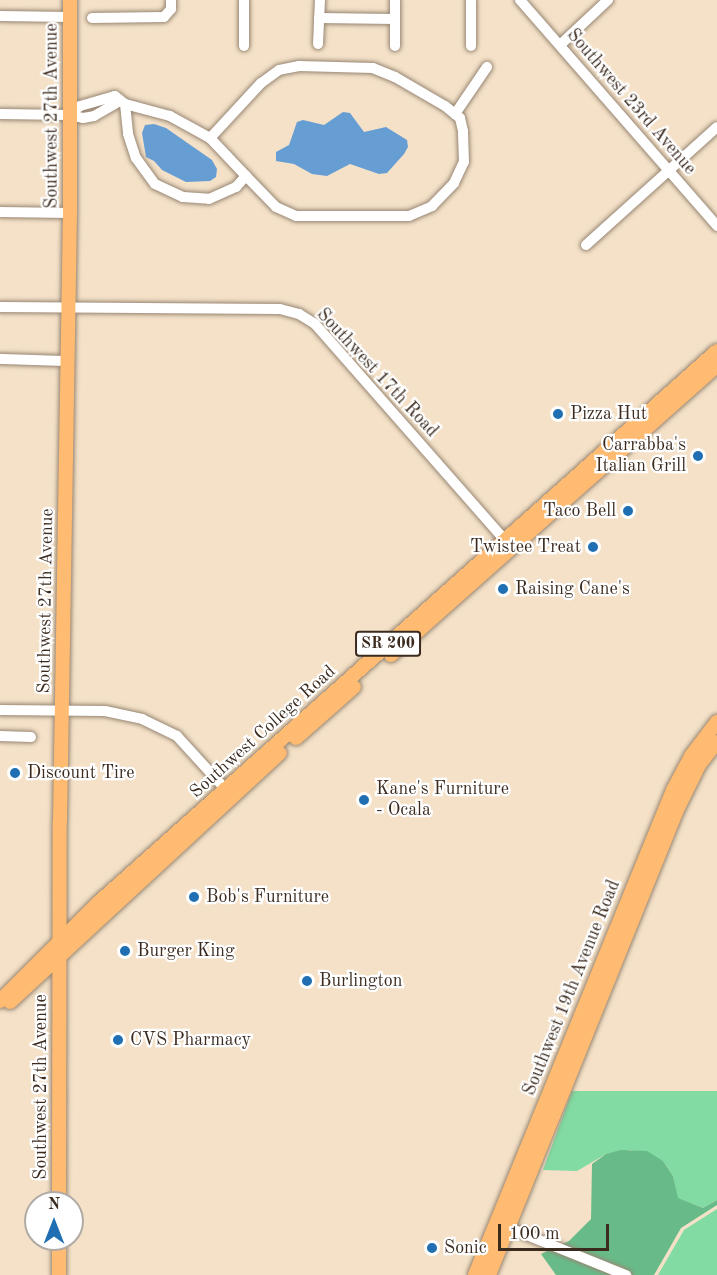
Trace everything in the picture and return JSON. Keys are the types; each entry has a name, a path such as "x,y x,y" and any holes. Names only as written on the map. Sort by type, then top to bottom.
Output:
{"main road":[{"name":"Southwest 27th Avenue","path":"59,1191 62,710 70,213 70,0"},
{"name":"Southwest College Road","path":"0,1001 60,938 229,793 508,544 717,351"},
{"name":"Southwest College Road","path":"508,544 717,366"},
{"name":"Southwest 19th Avenue Road","path":"489,1275 502,1225 673,790 691,756 717,722"},
{"name":"Southwest 19th Avenue Road","path":"475,1275 502,1225 677,810 699,765 717,742"},
{"name":"Southwest College Road","path":"0,1011 60,957 229,793"},
{"path":"60,1251 60,1275"}],"street":[{"path":"92,18 164,17 171,9 171,0"},
{"path":"244,0 244,46"},
{"path":"318,44 320,0"},
{"path":"395,0 395,46"},
{"path":"471,0 471,46"},
{"name":"Southwest 23rd Avenue","path":"520,0 717,226"},
{"path":"560,45 608,0"},
{"path":"0,16 70,17"},
{"path":"319,18 395,19"},
{"path":"69,115 80,106 115,96 122,103 170,116 210,138 276,207 296,216 409,216 432,206 454,183 464,162 463,131 460,118 395,77 372,68 299,66 279,70 261,84 210,138"},
{"path":"455,114 487,67"},
{"path":"98,100 103,112"},
{"path":"0,114 69,115 83,118 122,103"},
{"path":"122,103 128,134 136,158 155,183 183,197 209,199 236,187 246,176"},
{"path":"585,245 717,127"},
{"path":"0,212 70,213"},
{"name":"Southwest 17th Road","path":"0,307 280,309 299,314 315,324 508,544"},
{"path":"0,359 67,361"},
{"path":"0,710 62,710 131,715 156,724 177,736 229,793"},
{"path":"0,736 31,737"},
{"path":"502,1225 627,1275"}],"green space":[{"path":"572,1091 717,1091 717,1200 703,1208 677,1198 673,1176 663,1161 631,1150 606,1154 577,1171 543,1170"},
{"path":"621,1150 647,1151 663,1161 673,1176 678,1198 703,1208 717,1200 717,1205 681,1228 654,1275 622,1275 620,1266 609,1275 556,1275 541,1254 569,1241 591,1219 592,1164 606,1154"},
{"path":"717,1209 717,1275 658,1275 684,1230"}],"water":[{"path":"343,112 350,113 364,132 386,127 407,140 408,147 404,154 387,173 379,174 350,164 327,176 312,174 294,164 276,161 276,152 289,145 297,122 303,120 324,125"},
{"path":"154,124 166,128 212,160 217,169 216,177 210,181 186,182 162,170 154,161 146,157 142,133 145,125"}],"place":[{"name":"Pizza Hut","path":"558,414"},
{"name":"Carrabba's Italian Grill","path":"698,456"},
{"name":"Taco Bell","path":"628,511"},
{"name":"Twistee Treat","path":"593,547"},
{"name":"Raising Cane's","path":"503,589"},
{"name":"Discount Tire","path":"15,773"},
{"name":"Kane's Furniture - Ocala","path":"364,800"},
{"name":"Bob's Furniture","path":"194,897"},
{"name":"Burger King","path":"125,951"},
{"name":"Burlington","path":"307,981"},
{"name":"CVS Pharmacy","path":"118,1040"},
{"name":"Sonic","path":"432,1248"}]}
